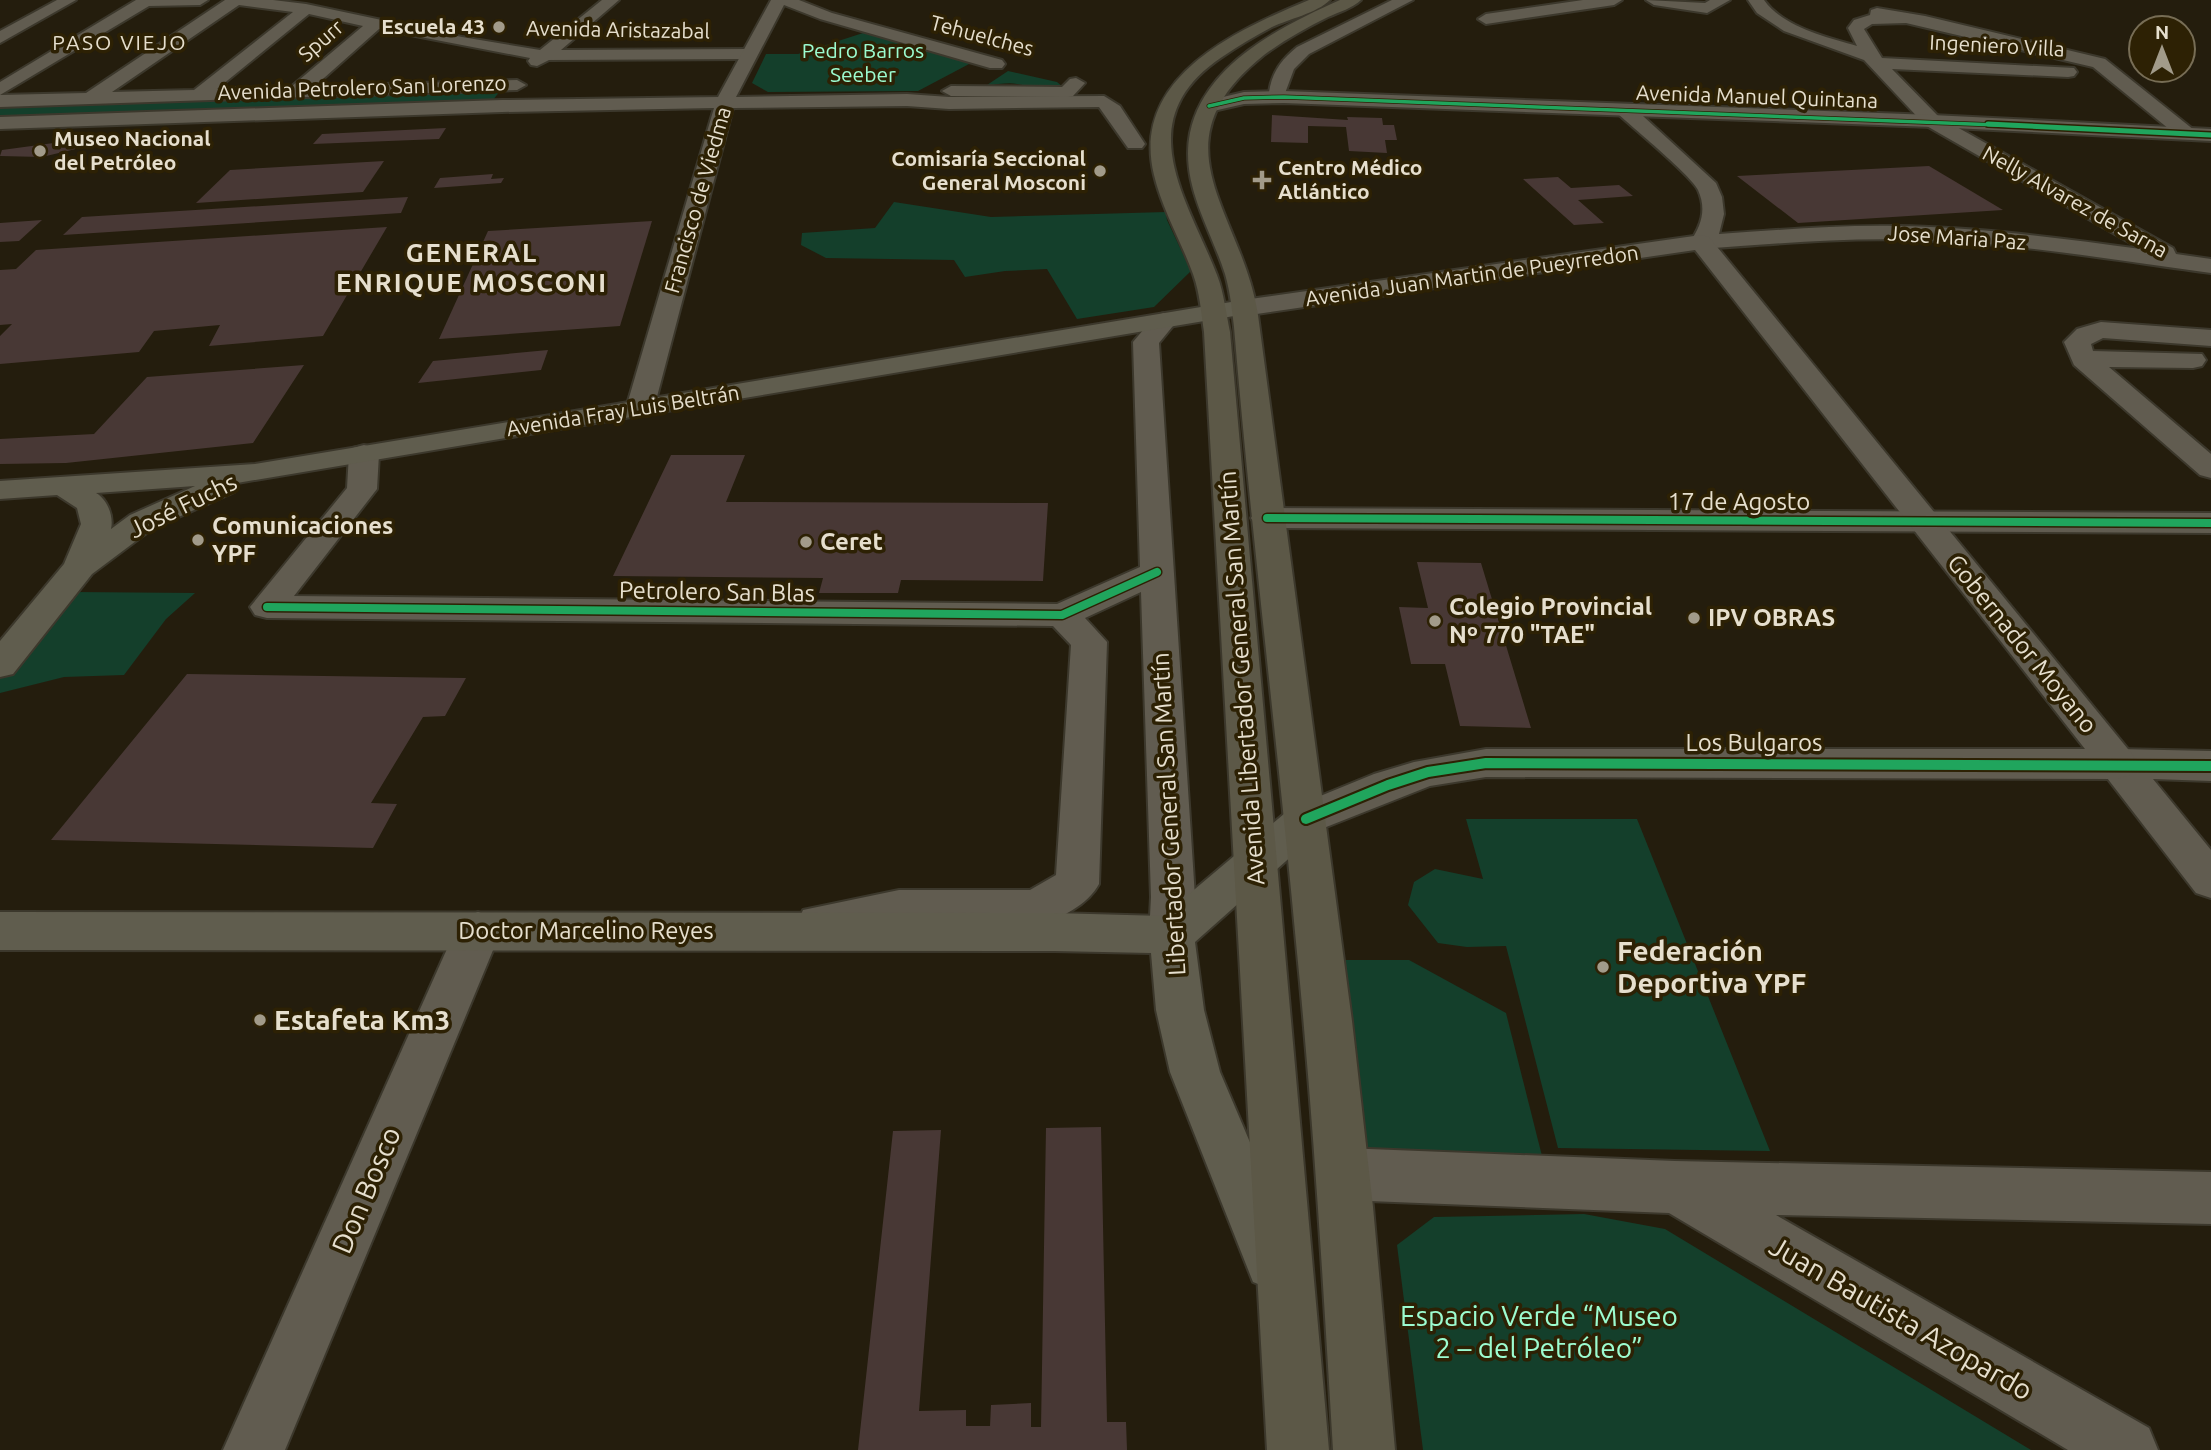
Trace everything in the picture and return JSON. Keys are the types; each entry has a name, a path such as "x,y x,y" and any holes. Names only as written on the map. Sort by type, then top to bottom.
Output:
{"highway":[{"name":"Avenida Libertador General San Martín","path":"1298,1450 1217,332 1206,278 1177,211 1161,160 1162,125 1175,93 1195,69 1229,43 1322,0"},
{"name":"Avenida Libertador General San Martín","path":"1353,0 1298,26 1239,67 1219,88 1209,106 1198,137 1202,187 1242,293 1267,518 1306,819 1344,1174 1364,1450"},
{"path":"1135,144 1177,211"}],"main road":[{"name":"Avenida Fray Luis Beltrán","path":"0,490 255,473 1243,308"},
{"name":"José Fuchs","path":"0,665 80,567 141,522 188,499 255,473"},
{"name":"José Fuchs","path":"65,487 90,503 97,524 80,567"},
{"path":"1172,935 1306,819"},
{"name":"Doctor Marcelino Reyes","path":"0,931 1054,932 1172,935"},
{"name":"Libertador General San Martín","path":"1172,935 1180,1010 1195,1072 1287,1294"}],"street":[{"path":"0,38 68,0"},
{"path":"0,90 146,0 200,0"},
{"path":"91,98 237,0"},
{"name":"Avenida Aristazabal","path":"237,0 306,9 437,37 542,55 749,54"},
{"path":"502,106 542,55 611,0"},
{"name":"Francisco de Viedma","path":"640,408 728,94 779,0"},
{"name":"Tehuelches","path":"785,0 826,16 1004,66 951,91"},
{"path":"1278,92 1284,70 1295,57 1311,46 1405,0"},
{"path":"1520,0 1486,19 1614,0"},
{"path":"1654,0 1707,8 1722,0"},
{"path":"1756,0 1766,14 1790,27 1873,60"},
{"path":"198,95 306,9"},
{"path":"1863,10 1902,19"},
{"path":"764,28 789,20 826,16"},
{"path":"1932,121 1873,60 1856,29 1858,24 1868,20 1925,21 2099,63 2186,134"},
{"name":"Spurr","path":"298,92 375,24"},
{"path":"422,55 437,37"},
{"name":"Ingeniero Villa","path":"1873,60 2115,74"},
{"name":"Avenida Manuel Quintana","path":"1239,67 1255,83 1301,98"},
{"path":"392,89 406,73"},
{"name":"Tehuelches","path":"1038,74 1072,87"},
{"name":"Avenida Petrolero San Lorenzo","path":"0,102 517,85"},
{"path":"906,100 935,97 951,91 1072,87 1100,91 1104,102 1113,110 1135,144"},
{"name":"Avenida Petrolero San Lorenzo","path":"0,123 502,106 728,94 786,101 906,100"},
{"name":"Avenida Manuel Quintana","path":"1209,106 1244,98 1301,98 1932,121 2211,135"},
{"path":"906,100 949,103 1104,102"},
{"path":"1624,110 1705,183 1712,197 1707,232"},
{"name":"Nelly Alvarez de Sarna","path":"1932,121 2182,262"},
{"name":"Avenida Juan Martin de Pueyrredon","path":"1243,308 1707,232"},
{"name":"Jose Maria Paz","path":"1707,232 1746,239 1864,233 1974,235 2211,266"},
{"name":"Gobernador Moyano","path":"1707,232 1925,522 2211,881"},
{"name":"Libertador General San Martín","path":"1164,321 1146,342 1173,897 1172,935"},
{"path":"2211,338 2101,330 2086,335 2077,342 2083,359 2211,469"},
{"path":"2083,359 2211,360"},
{"name":"Petrolero San Blas","path":"364,454 362,489 267,607 1062,615 1157,572"},
{"name":"17 de Agosto","path":"1267,518 2211,523"},
{"path":"772,932 899,908 1037,908 1077,884 1089,642 1062,615"},
{"name":"Los Bulgaros","path":"1306,819 1408,778 1428,772 1486,763 2211,766"},
{"name":"Don Bosco","path":"254,1450 478,931"},
{"path":"1344,1174 1675,1186 2211,1198"},
{"name":"Juan Bautista Azopardo","path":"1675,1186 2127,1450"}],"green space":[{"name":"Pedro Barros Seeber","path":"863,33 971,63 918,91 768,92 752,83 766,54 798,54"},
{"path":"1008,71 1057,82 1063,87 1045,89 1010,83 987,85"},
{"path":"500,91 493,100 0,119 0,106"},
{"path":"894,202 991,217 1166,212 1167,220 1191,271 1154,307 1077,319 1047,269 965,277 954,260 826,258 801,245 802,233 875,228"},
{"path":"74,592 195,593 166,619 124,675 64,677 0,693 0,659"},
{"name":"Federación Deportiva YPF","path":"1466,819 1637,819 1770,1151 1558,1148 1506,946 1467,947 1438,943 1408,905 1414,882 1435,869 1483,879"},
{"path":"1329,960 1409,960 1506,1013 1543,1160 1358,1147"},
{"name":"Espacio Verde “Museo 2 – del Petróleo”","path":"1584,1214 1665,1229 2031,1450 1423,1450 1397,1245 1434,1217"}],"building":[{"path":"1272,115 1348,120 1347,117 1382,118 1383,125 1394,125 1397,140 1385,140 1387,153 1349,151 1346,127 1308,126 1308,143 1271,142"},
{"path":"446,128 439,139 313,144 322,134"},
{"name":"Museo Nacional del Petróleo","path":"61,142 56,146 84,147 42,157 0,156 2,150"},
{"path":"384,161 363,192 196,203 230,170"},
{"path":"1929,166 2003,210 1798,223 1737,176"},
{"path":"493,174 491,179 504,178 501,183 434,188 440,178"},
{"path":"1558,177 1571,188 1619,185 1633,196 1578,200 1604,223 1574,225 1523,179"},
{"path":"408,197 401,213 63,235 82,217"},
{"path":"42,220 19,241 0,242 0,223"},
{"path":"652,221 620,326 439,339 488,231"},
{"path":"387,227 323,336 209,346 220,325 154,331 139,352 0,364 0,336 12,324 0,325 0,270 16,269 36,250"},
{"path":"548,350 541,370 418,383 433,361"},
{"path":"304,365 253,443 66,463 0,464 0,439 94,434 147,377"},
{"path":"671,455 745,455 726,502 1048,503 1043,581 901,580 898,593 819,593 823,578 613,576"},
{"path":"1417,562 1481,563 1531,728 1460,726 1445,664 1411,664 1399,607 1428,608"},
{"path":"187,674 466,678 445,716 423,717 371,803 397,804 373,848 51,840"},
{"path":"1101,1127 1107,1422 1126,1422 1127,1450 858,1450 893,1131 941,1130 919,1411 966,1410 966,1426 990,1426 991,1405 1031,1403 1031,1427 1041,1427 1046,1128"}],"cycle path":[{"path":"1209,106 1244,98 1284,97 1932,121 2211,135"},
{"path":"1267,518 2211,523"},
{"path":"267,607 1062,615 1157,572"},
{"path":"1306,819 1388,785 1428,772 1486,763 2211,766"}],"place":[{"name":"Escuela 43","path":"499,27"},
{"name":"Museo Nacional del Petróleo","path":"40,151"},
{"name":"Comisaría Seccional General Mosconi","path":"1100,171"},
{"name":"Centro Médico Atlántico","path":"1262,180"},
{"name":"Comunicaciones YPF","path":"198,540"},
{"name":"Ceret","path":"806,542"},
{"name":"IPV OBRAS","path":"1694,618"},
{"name":"Colegio Provincial Nº 770 \"TAE\"","path":"1435,621"},
{"name":"Federación Deportiva YPF","path":"1603,967"},
{"name":"Estafeta Km3","path":"260,1020"}],"district":[{"name":"PASO VIEJO","path":"120,43"},
{"name":"GENERAL ENRIQUE MOSCONI","path":"472,268"}]}
